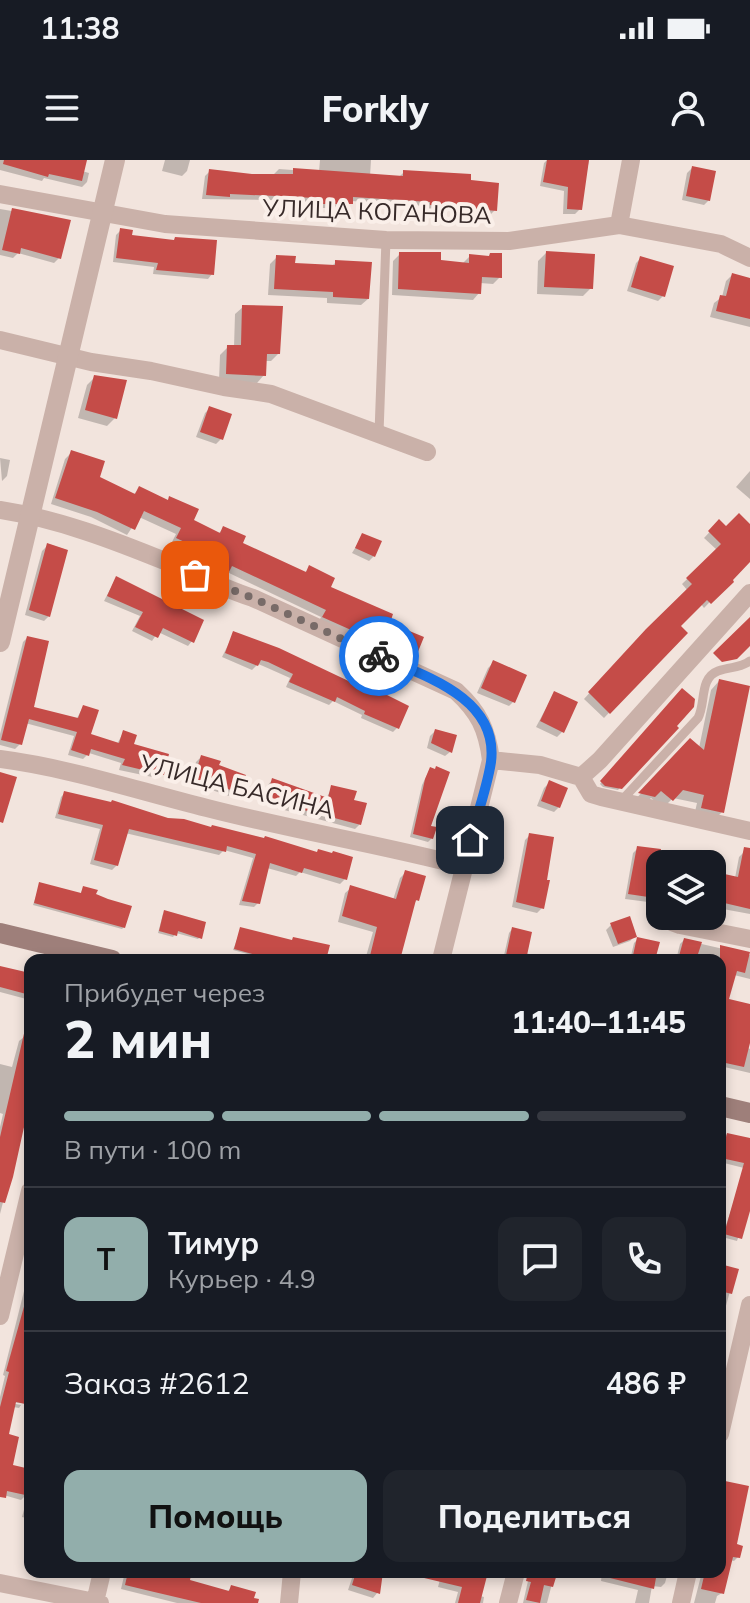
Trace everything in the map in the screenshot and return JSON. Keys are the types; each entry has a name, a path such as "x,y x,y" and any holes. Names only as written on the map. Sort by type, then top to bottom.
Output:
{"main road":[{"path":"0,933 77,954"},
{"path":"726,1107 750,1113"}],"street":[{"path":"0,642 115,160"},
{"path":"619,225 631,160"},
{"name":"УЛИЦА КОГАНОВА","path":"0,194 165,224 386,240 509,241 619,225 721,244 750,258"},
{"path":"0,340 68,357 271,394 427,452"},
{"path":"0,510 93,533 253,598 456,691 478,713 486,729 491,760 442,954"},
{"path":"581,777 600,760 750,593"},
{"name":"УЛИЦА БАСИНА","path":"0,759 33,763 140,788 207,808 463,866"},
{"path":"491,760 540,765 581,777 591,794 750,831"},
{"path":"705,930 750,939"},
{"path":"0,1316 24,1216"},
{"path":"726,1408 750,1305"},
{"path":"0,1583 98,1602 101,1578"},
{"path":"289,1603 291,1578"},
{"path":"508,1603 514,1578"},
{"path":"681,1603 687,1578"}],"lane":[{"path":"379,433 386,240"},
{"path":"620,802 698,718 703,706 704,689 711,675 735,669 750,661"}],"building":[{"path":"4,160 87,160 82,181 49,174 48,177 3,164"},
{"path":"547,160 589,160 582,210 567,209 568,187 543,182"},
{"path":"692,166 716,171 710,201 686,196"},
{"path":"293,168 403,176 403,170 471,174 471,180 499,183 497,211 430,205 430,202 353,197 353,204 315,204 315,198 206,195 209,169 252,174 293,174"},
{"path":"12,208 71,220 61,259 21,248 20,254 2,250"},
{"path":"120,228 133,230 132,235 174,240 175,237 217,240 214,275 156,270 158,263 116,258"},
{"path":"546,251 595,254 593,289 544,287"},
{"path":"399,252 441,252 441,260 469,263 469,254 489,256 490,253 502,253 502,278 482,277 481,294 398,289"},
{"path":"276,255 296,256 295,263 335,265 335,260 372,262 369,299 333,297 333,292 274,289"},
{"path":"640,256 674,266 665,297 631,287"},
{"path":"732,273 750,278 750,319 716,311 720,295 726,296"},
{"path":"242,305 283,306 280,354 267,354 266,376 226,374 227,345 241,345"},
{"path":"94,375 127,380 117,419 85,410"},
{"path":"209,406 232,414 223,440 200,432"},
{"path":"71,450 105,461 100,477 135,494 139,486 168,500 169,496 199,509 194,520 220,533 223,526 246,536 243,543 306,572 309,565 335,578 331,587 393,614 390,623 424,637 415,659 393,649 395,645 370,635 369,638 322,617 326,610 232,566 228,574 200,561 204,551 176,538 181,528 144,511 135,530 97,512 55,498"},
{"path":"739,513 750,524 750,562 711,604 707,600 681,626 688,633 610,714 588,692 692,584 686,578 721,544 708,531 719,519 726,526"},
{"path":"362,533 382,541 375,557 355,548"},
{"path":"47,543 68,550 50,617 29,610"},
{"path":"116,576 204,620 194,643 163,628 158,638 135,627 143,612 107,596"},
{"path":"750,617 750,646 737,659 722,662 713,653"},
{"path":"233,631 279,648 357,685 359,681 409,706 399,729 364,714 365,711 337,697 335,702 289,682 293,674 268,662 261,660 258,666 225,653"},
{"path":"27,636 49,641 34,707 78,718 83,705 99,710 91,734 119,743 123,730 137,735 134,744 169,754 164,775 122,765 125,759 91,749 89,756 71,750 77,732 29,719 22,745 1,740"},
{"path":"493,660 527,675 515,703 481,688"},
{"path":"719,679 750,686 724,813 701,808 704,795 683,790 673,801 661,791 655,797 638,793 690,738 704,750"},
{"path":"682,688 695,699 694,707 677,726 679,728 622,789 605,786 600,781"},
{"path":"554,691 578,702 564,733 540,721"},
{"path":"435,729 457,735 452,753 431,743"},
{"path":"201,755 221,761 219,765 246,775 239,793 214,784 213,788 193,782"},
{"path":"436,766 450,772 431,826 437,827 433,839 413,834 425,779 430,767 435,769"},
{"path":"0,772 17,777 3,823 0,822"},
{"path":"272,778 328,798 331,785 357,791 354,800 367,803 361,825 266,800"},
{"path":"549,780 568,788 560,808 541,801"},
{"path":"64,791 112,800 168,818 265,836 317,852 318,849 333,851 353,857 347,880 304,868 302,873 270,863 260,904 242,901 256,854 227,846 226,852 129,829 118,866 94,860 103,825 58,814"},
{"path":"529,833 554,837 544,909 516,902"},
{"path":"637,846 661,849 646,850 646,897 628,894"},
{"path":"744,847 750,848 750,909 726,903 726,874 738,877"},
{"path":"405,870 426,876 402,954 370,954 377,927 342,916 350,885 396,899"},
{"path":"39,882 81,893 83,886 98,890 96,894 108,899 132,906 125,928 34,903"},
{"path":"164,910 206,922 202,939 178,931 177,936 159,931"},
{"path":"630,916 637,937 618,944 610,923"},
{"path":"240,927 292,940 293,937 330,945 328,954 252,954 234,949"},
{"path":"512,927 532,932 527,954 506,954"},
{"path":"637,937 660,942 657,954 633,954"},
{"path":"684,938 702,942 698,954 680,954"},
{"path":"720,945 750,952 745,973 737,971 729,999 750,1004 750,1043 744,1067 726,1063 726,954 720,954"},
{"path":"0,966 24,972 24,993 0,987"},
{"path":"24,1034 24,1127 5,1203 0,1202 0,1137"},
{"path":"727,1133 750,1138 750,1211 742,1239 726,1235 744,1163 726,1159"},
{"path":"726,1266 739,1269 732,1294 726,1292"},
{"path":"24,1307 24,1404 16,1402 9,1434 19,1437 13,1465 24,1468 24,1495 7,1491 6,1498 0,1497 0,1407 9,1372 6,1371"},
{"path":"726,1481 749,1486 737,1544 743,1546 740,1558 733,1557 724,1594 701,1589 704,1578 726,1578"},
{"path":"127,1578 190,1578 229,1591 231,1585 256,1592 254,1598 259,1599 258,1603 201,1603 125,1585"},
{"path":"354,1578 382,1578 380,1594 352,1585"},
{"path":"424,1578 486,1578 480,1603 458,1603 462,1587"},
{"path":"527,1578 556,1578 553,1587 544,1585 540,1603 526,1600 531,1582 526,1581"},
{"path":"610,1578 656,1578 654,1589"}],"way so far":[{"path":"195,575 379,656"}],"route":[{"path":"379,656 456,691 478,713 486,729 491,760 470,840"}]}
